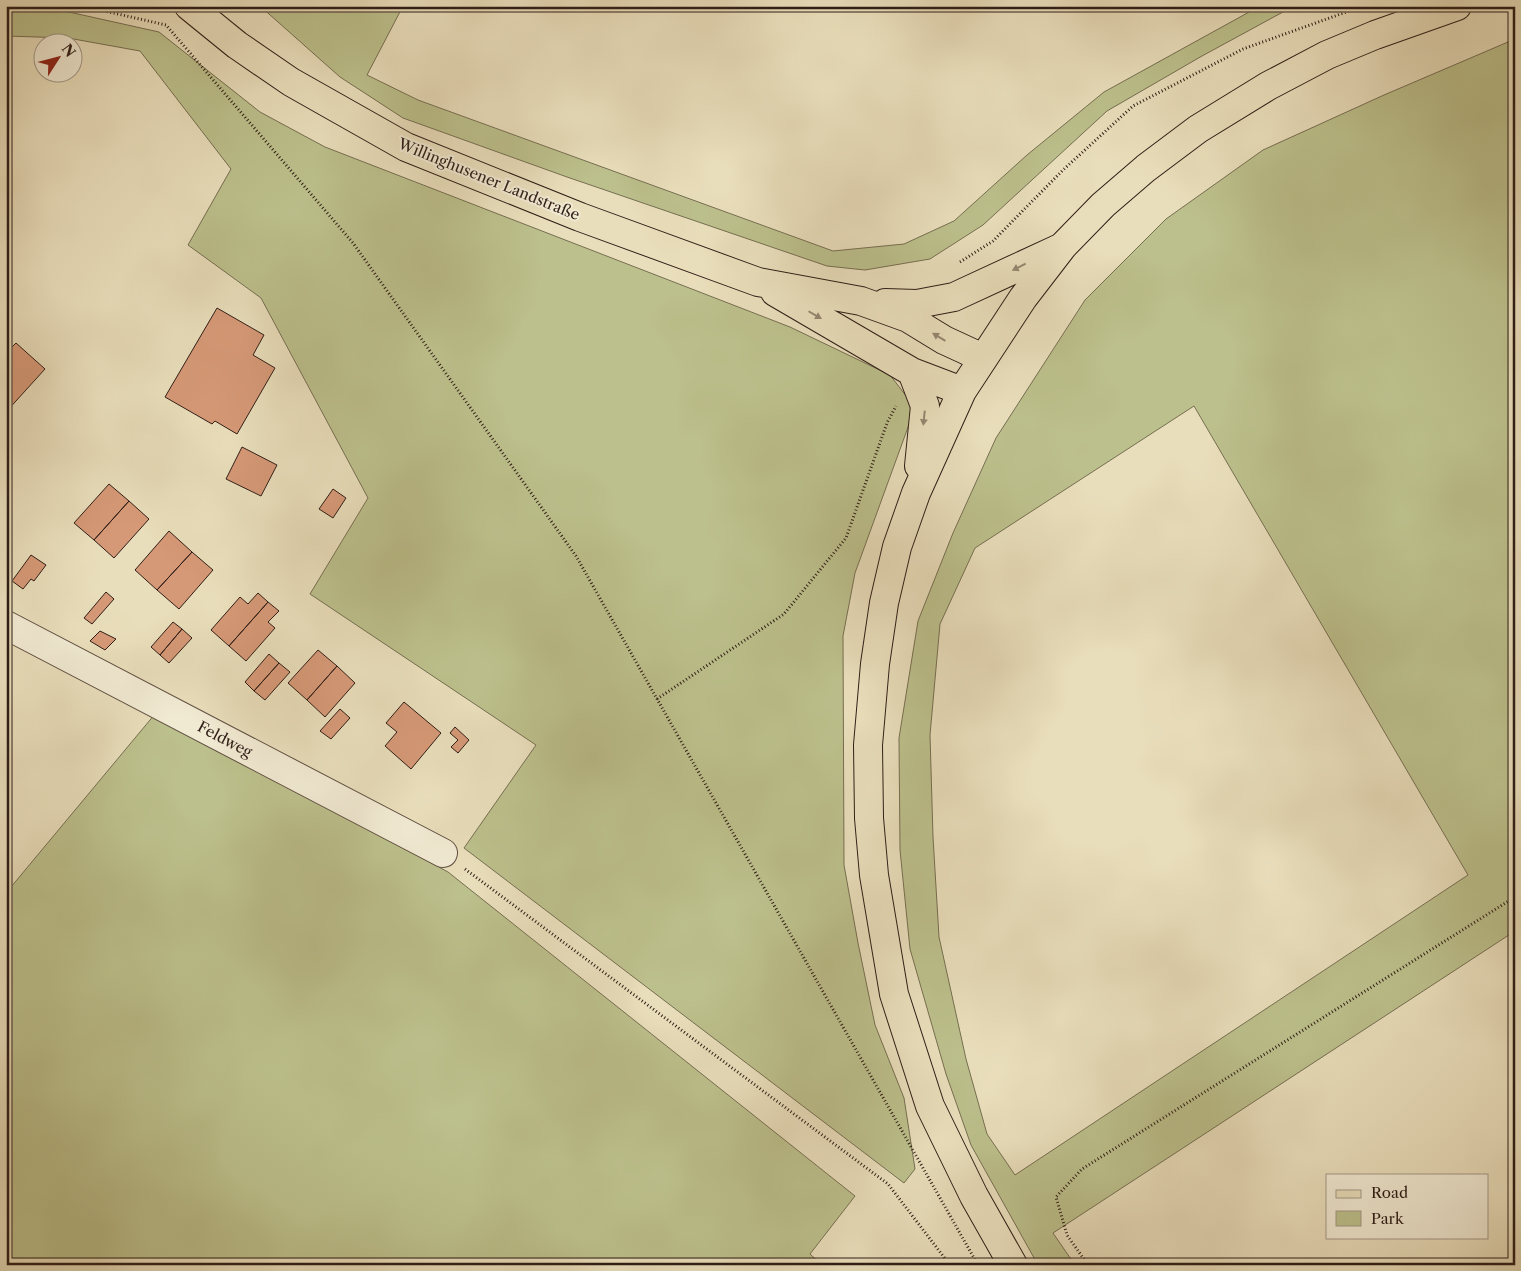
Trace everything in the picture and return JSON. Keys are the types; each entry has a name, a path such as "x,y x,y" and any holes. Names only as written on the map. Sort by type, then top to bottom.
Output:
{"main road":[{"name":"Willinghusener Landstraße","path":"189,6 237,45 291,82 406,147 580,217 758,282 862,301 908,318 944,340 972,375"},
{"path":"1013,1265 974,1196 930,1106 894,994 874,875 869,818 868,745 875,664 884,604 897,547 916,492 972,375 1023,298 1063,246 1103,205 1146,168 1198,129 1268,86 1335,52 1458,6"},
{"path":"862,301 917,304 954,297 1063,246"},
{"name":"Willinghusener Landstraße","path":"758,282 912,372 972,375"},
{"path":"912,372 926,406 916,492"}],"street":[{"name":"Feldweg","path":"6,625 443,853"}],"path":[{"path":"83,6 166,25 353,243 576,556 978,1265"},
{"path":"954,297 947,270 993,241 1062,170 1133,106 1243,49 1363,6"},
{"path":"657,698 784,614 846,538 887,423 912,372"},
{"path":"443,853 888,1184 950,1265"},
{"path":"1088,1265 1067,1235 1056,1197 1082,1169 1515,896"}],"green space":[{"path":"15,6 42,6 159,32 260,112 325,147 790,327 890,375 910,401 911,419 855,573 843,636 844,865 875,1025 904,1098 915,1169 904,1183 464,848 536,745 310,594 368,498 261,298 188,245 231,169 140,51 82,41 82,32 32,32 32,37 6,36 6,12"},
{"path":"260,6 403,6 367,75 418,100 833,251 904,244 954,221 1027,155 1104,92 1260,6 1294,6 1107,111 983,225 930,259 865,270 827,266 567,177 403,118 340,77"},
{"path":"1515,39 1515,931 1053,1233 1075,1265 1038,1265 971,1145 946,1074 910,949 900,850 899,738 918,621 953,533 996,438 1085,300 1166,219 1263,150 1384,95","holes":["1194,406 1468,875 1015,1175 987,1134 966,1059 939,937 933,837 930,735 940,624 975,548"]},
{"path":"155,714 448,872 855,1196 810,1254 822,1265 6,1265 6,893"}],"building":[{"path":"217,308 264,335 253,355 275,368 237,434 215,421 212,424 165,397"},
{"path":"16,343 45,369 6,412 6,353"},
{"path":"242,447 277,465 261,496 226,479"},
{"path":"109,484 129,501 94,540 74,523"},
{"path":"333,489 346,498 333,518 319,509"},
{"path":"129,501 149,519 114,558 94,540"},
{"path":"169,531 192,552 157,590 135,570"},
{"path":"192,552 213,570 179,609 157,590"},
{"path":"31,555 46,565 34,581 31,579 23,589 12,581"},
{"path":"106,592 114,599 92,624 84,618"},
{"path":"258,593 268,602 229,646 211,630 240,597 248,604"},
{"path":"268,602 279,611 268,622 275,628 246,661 229,646"},
{"path":"173,622 182,629 160,655 151,647"},
{"path":"182,629 192,638 169,663 160,655"},
{"path":"100,631 116,639 105,650 90,641"},
{"path":"318,650 337,666 307,700 288,683"},
{"path":"269,654 279,663 254,691 245,682"},
{"path":"279,663 290,672 265,700 254,691"},
{"path":"337,666 355,683 325,717 307,700"},
{"path":"404,702 441,733 411,769 385,746 397,732 386,723"},
{"path":"340,709 350,718 331,739 320,731"},
{"path":"455,727 469,740 458,753 451,747 458,740 450,733"}]}
